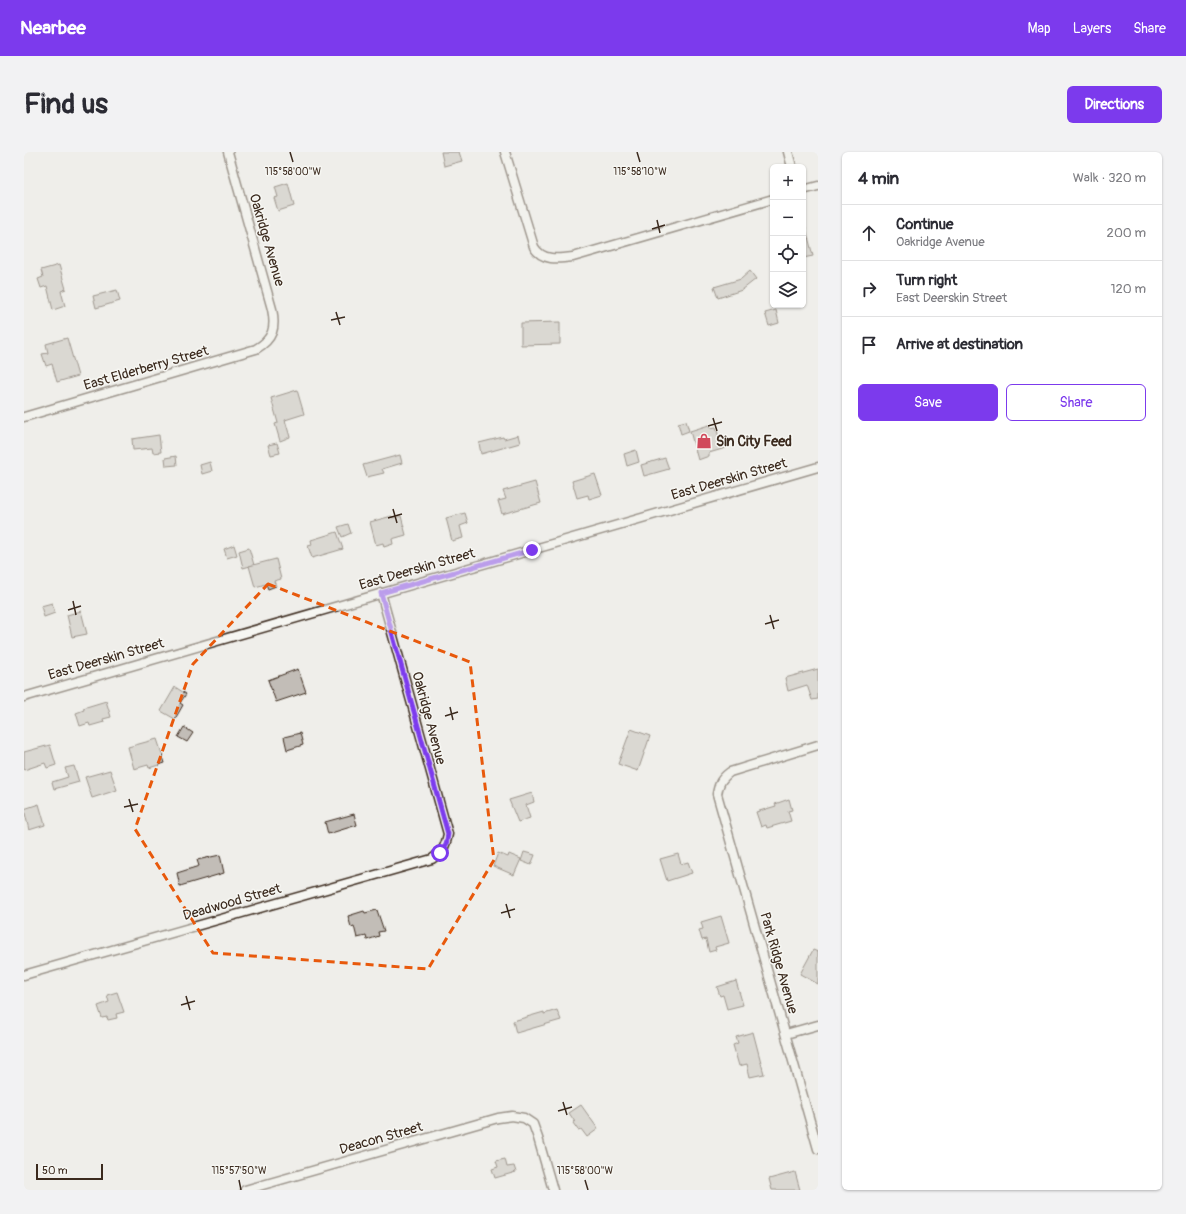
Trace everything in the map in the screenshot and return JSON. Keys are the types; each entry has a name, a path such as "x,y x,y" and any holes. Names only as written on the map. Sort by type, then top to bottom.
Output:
{"street":[{"name":"Oakridge Avenue","path":"228,152 274,317 271,336"},
{"path":"505,152 536,252 544,257 557,259 573,257 770,200"},
{"path":"788,152 791,164"},
{"path":"806,189 818,186"},
{"name":"East Elderberry Street","path":"24,417 256,350 265,344 271,336"},
{"name":"East Deerskin Street","path":"24,697 818,467"},
{"name":"Oakridge Avenue","path":"381,593 448,834 444,849"},
{"name":"Park Ridge Avenue","path":"818,745 730,772 721,778 718,783 717,794 757,930 818,1149"},
{"name":"Deadwood Street","path":"24,975 432,859 444,849"},
{"path":"786,1034 818,1025"},
{"name":"Deacon Street","path":"245,1190 498,1118 512,1116 524,1118 533,1124 553,1190"}],"highlighted area":[{"path":"268,584 470,662 494,860 428,969 213,953 135,829 193,664"}],"building":[{"path":"441,152 459,152 462,161 444,166"},
{"path":"288,183 294,206 278,211 274,198 278,197 275,187"},
{"path":"806,229 813,256 806,257"},
{"path":"59,265 66,289 61,291 65,306 53,310 47,286 41,288 38,279 43,277 41,270"},
{"path":"750,271 756,279 742,290 718,298 714,287 741,279"},
{"path":"117,290 120,301 96,308 93,296"},
{"path":"776,310 779,323 769,326 765,313"},
{"path":"560,322 560,344 521,345 521,323"},
{"path":"67,338 78,376 57,382 52,364 46,366 42,354 48,353 46,344"},
{"path":"297,390 304,414 285,420 290,437 280,441 275,424 278,423 271,398"},
{"path":"686,421 689,431 681,434 678,423"},
{"path":"709,425 710,428 716,427 719,438 723,437 726,448 709,453 709,456 698,460 690,431"},
{"path":"159,435 161,452 153,453 152,448 133,450 132,439"},
{"path":"518,435 520,443 481,454 479,443"},
{"path":"277,443 280,453 271,455 268,445"},
{"path":"636,450 639,462 627,466 624,454"},
{"path":"400,455 402,463 382,469 384,473 367,477 363,465"},
{"path":"176,456 177,465 166,466 165,458"},
{"path":"665,458 669,469 644,476 641,465"},
{"path":"210,462 212,471 202,474 200,465"},
{"path":"595,474 602,495 589,499 588,495 577,498 572,481"},
{"path":"535,482 541,503 502,514 498,501 506,499 503,491"},
{"path":"465,513 468,523 460,526 463,538 452,541 446,518"},
{"path":"392,516 392,518 401,516 406,535 392,539 393,544 384,547 383,543 376,545 370,522"},
{"path":"348,524 351,533 342,537 338,527"},
{"path":"337,532 343,549 312,558 308,546 312,545 311,540"},
{"path":"234,545 237,555 227,558 224,549"},
{"path":"249,548 254,565 243,568 239,551"},
{"path":"276,559 281,579 274,581 276,586 268,589 266,584 255,587 249,566"},
{"path":"52,603 55,613 44,617 41,606"},
{"path":"81,611 87,634 72,637 67,615"},
{"path":"298,669 306,692 276,702 268,680"},
{"path":"818,669 818,699 812,700 807,685 788,691 785,678"},
{"path":"175,687 186,694 180,703 183,705 175,719 161,711"},
{"path":"106,701 111,717 103,719 104,722 90,726 89,723 80,726 76,713 84,710 83,708"},
{"path":"184,727 193,733 187,742 178,737"},
{"path":"631,729 650,736 638,771 618,764"},
{"path":"300,733 303,745 287,750 284,737"},
{"path":"157,739 165,763 149,768 148,765 134,769 128,747"},
{"path":"50,745 56,765 47,768 45,763 24,770 24,752"},
{"path":"74,766 79,782 54,789 52,782 68,777 65,768"},
{"path":"110,770 117,790 92,798 85,777"},
{"path":"532,793 534,802 526,805 530,818 518,822 509,800"},
{"path":"789,799 792,810 788,811 791,821 767,828 766,825 761,827 756,812 776,806 775,804"},
{"path":"39,804 45,825 29,830 24,809"},
{"path":"354,814 357,825 328,834 325,822"},
{"path":"524,852 535,855 531,865 521,861"},
{"path":"498,853 508,857 509,854 521,859 514,875 493,866"},
{"path":"678,854 681,864 688,862 692,873 667,881 660,859"},
{"path":"220,855 224,873 180,886 177,873 199,866 197,860"},
{"path":"377,910 384,931 378,932 379,936 367,940 366,936 357,938 354,926 351,927 348,916 364,911 365,913"},
{"path":"721,916 729,943 715,947 716,950 709,952 706,939 702,940 699,930 703,929 701,922"},
{"path":"813,950 818,952 818,984 800,974"},
{"path":"736,981 743,1005 727,1009 723,995 720,996 717,987"},
{"path":"117,992 124,1012 116,1014 117,1018 108,1020 107,1017 102,1018 98,1006 109,1002 107,995"},
{"path":"557,1010 561,1020 516,1033 513,1021 544,1012 544,1014"},
{"path":"753,1032 764,1074 750,1077 747,1064 739,1066 733,1045 738,1043 736,1037"},
{"path":"581,1105 598,1129 587,1137 581,1129 578,1130 569,1113"},
{"path":"505,1159 507,1167 514,1166 516,1172 495,1178 492,1169 498,1167 496,1161"},
{"path":"795,1172 800,1190 772,1190 769,1179"}],"place":[{"name":"Sin City Feed","path":"704,441"}],"route":[{"path":"440,853 446,845 448,834 381,593 532,550"}]}
